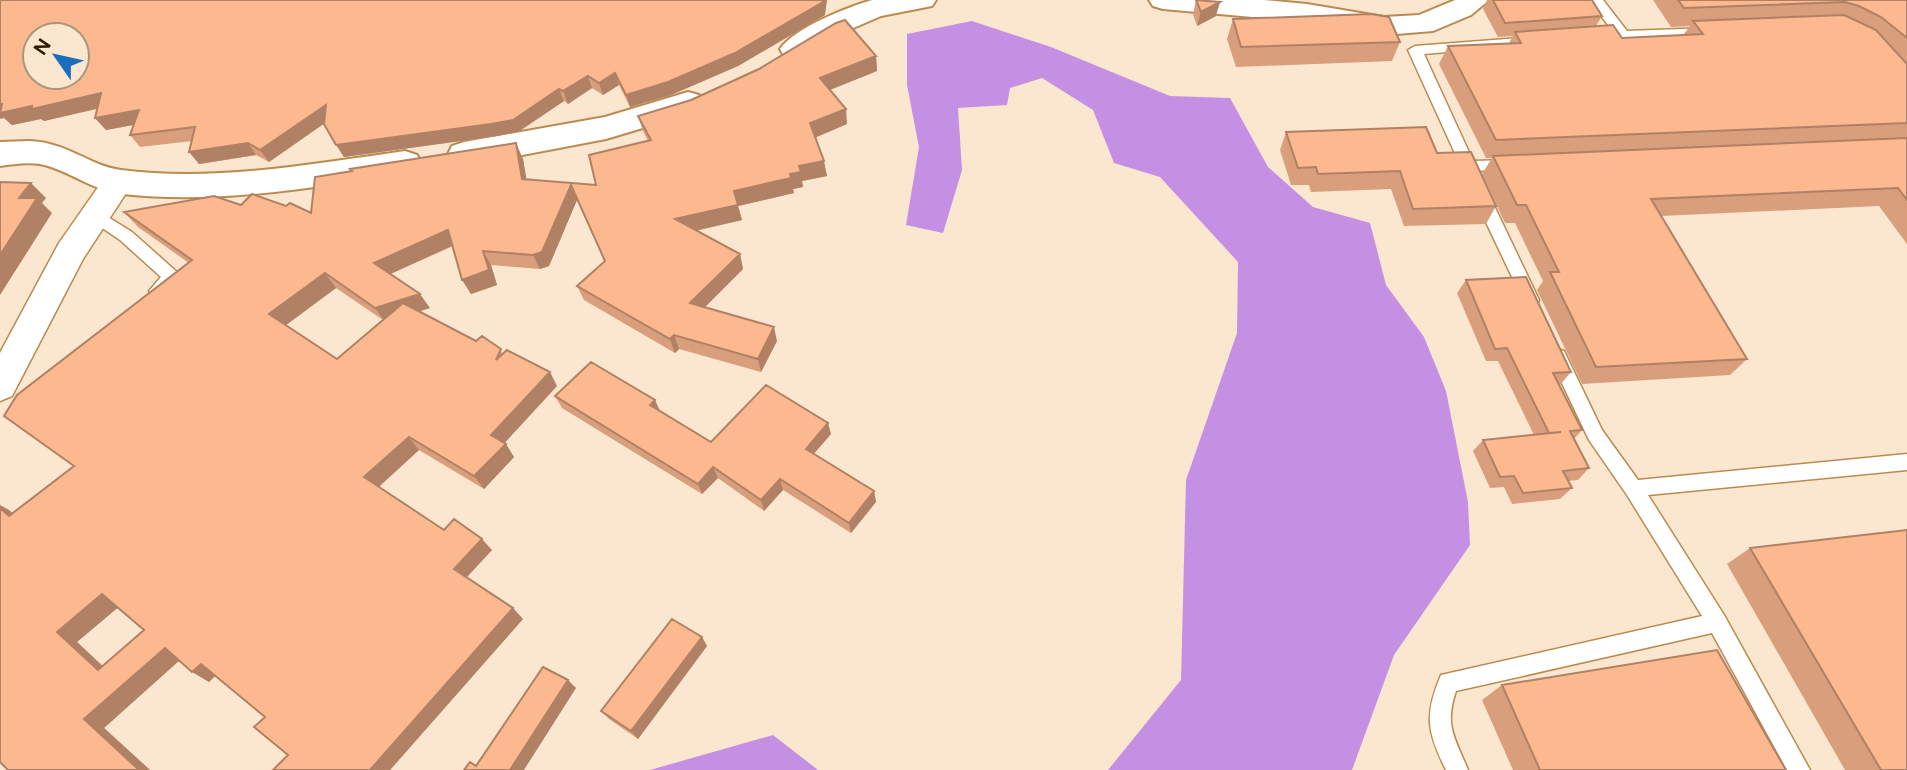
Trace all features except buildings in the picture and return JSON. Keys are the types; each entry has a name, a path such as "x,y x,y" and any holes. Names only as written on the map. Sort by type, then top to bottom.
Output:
{"street":[{"path":"771,63 839,22 879,5 922,0"},
{"path":"1163,0 1307,13 1384,26 1423,24 1461,9 1475,0"},
{"path":"0,153 35,151 57,157 95,177 119,181 166,185 230,184 307,177 483,152 606,128 683,105 716,90"},
{"path":"0,386 70,252 119,181"}],"lane":[{"path":"1596,0 1617,36 1720,32"},
{"path":"1537,313 1415,50 1541,40"},
{"path":"1468,167 1523,165"},
{"path":"95,215 125,236 172,277 142,304"},
{"path":"1549,338 1595,435 1634,489 1717,622 1799,770"},
{"path":"1634,489 1907,463"},
{"path":"1457,770 1439,733 1437,713 1448,682 1717,622"}],"shaded area":[{"path":"972,21 1051,47 1170,96 1230,98 1268,167 1313,207 1370,223 1386,285 1424,337 1446,391 1468,502 1470,545 1394,655 1352,770 1108,770 1181,680 1186,480 1237,333 1238,262 1160,177 1114,163 1093,110 1042,78 1010,88 1007,105 958,108 962,170 943,233 906,225 919,147 907,85 907,34"},
{"path":"773,735 818,770 650,770"}]}
